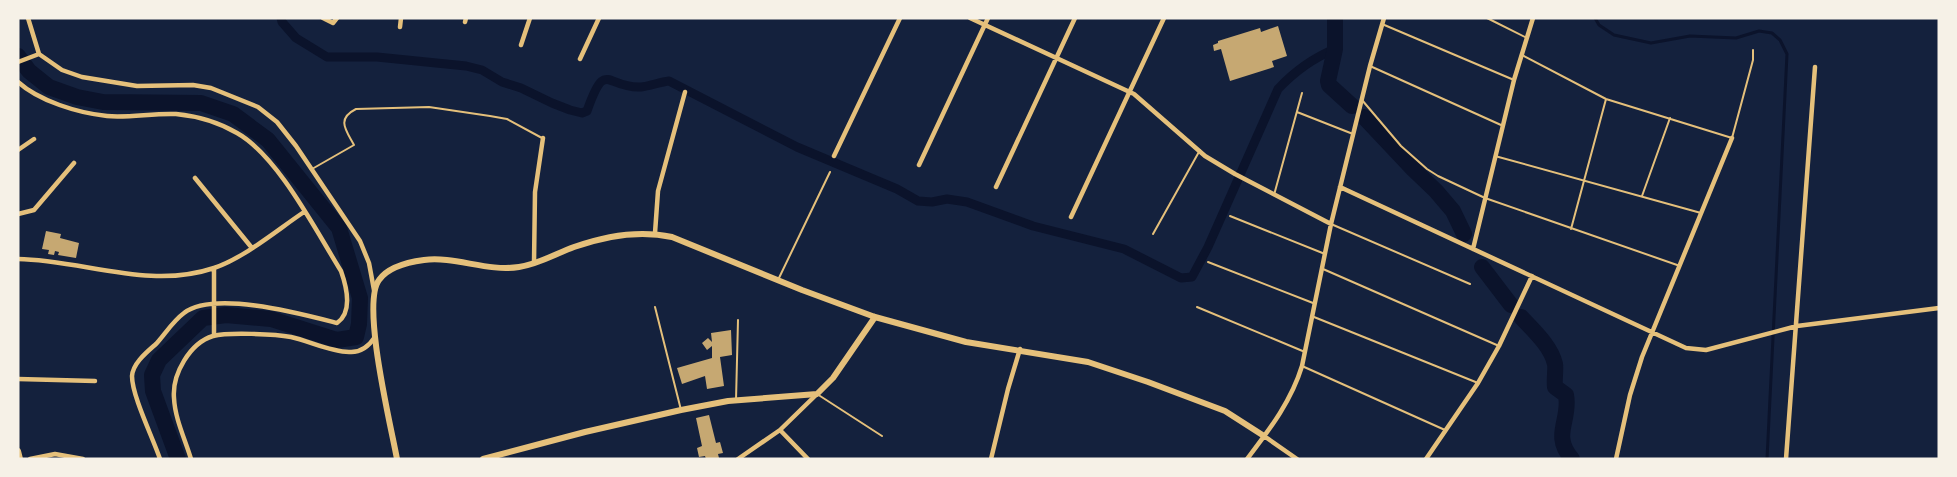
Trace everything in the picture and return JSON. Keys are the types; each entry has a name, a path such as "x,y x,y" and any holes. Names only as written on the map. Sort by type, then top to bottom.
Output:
{"street":[{"path":"28,18 39,54 62,70 82,77 137,86 193,85 211,88 258,107 278,122 360,242 369,262 374,290 375,337 397,459"},
{"path":"323,18 329,22 336,20"},
{"path":"400,27 401,18"},
{"path":"520,45 530,18"},
{"path":"580,59 599,18"},
{"path":"834,156 900,18"},
{"path":"970,18 1130,92 1162,116 1200,150 1235,174 1331,224"},
{"path":"919,165 988,18"},
{"path":"996,187 1075,18"},
{"path":"1071,217 1164,18"},
{"path":"1473,249 1514,80 1533,18"},
{"path":"1247,459 1281,413 1296,386 1314,317 1331,224 1361,99 1383,21"},
{"path":"18,62 39,54"},
{"path":"1786,459 1815,67"},
{"path":"18,82 43,100 106,116 175,114 204,118 238,134 260,151 282,179 341,272 346,285 348,299 342,319 336,323 285,309 215,304 203,305 184,312 138,361 132,374 160,459"},
{"path":"655,233 658,191 685,92"},
{"path":"534,263 535,192 543,138"},
{"path":"1616,459 1630,395 1642,357 1732,138"},
{"path":"18,150 34,139"},
{"path":"18,214 34,210 74,163"},
{"path":"195,178 252,248"},
{"path":"1340,187 1686,348 1706,350 1797,326 1939,308"},
{"path":"18,259 140,275 170,276 214,268 252,248 304,212"},
{"path":"374,290 379,280 403,264 436,259 497,268 518,267 596,241 638,233 655,233 672,237 875,317 966,342 1020,349 1088,362 1148,382 1225,411 1297,459"},
{"path":"214,268 214,336"},
{"path":"1426,459 1478,383 1499,346 1532,276"},
{"path":"738,459 780,430 833,378 875,317"},
{"path":"191,459 177,417 174,385 178,371 201,342 214,336 270,335 291,337 349,352 362,349 375,337"},
{"path":"992,459 1020,349"},
{"path":"18,379 95,381"},
{"path":"483,459 681,410 736,400 817,394"},
{"path":"780,430 808,459"},
{"path":"18,451 20,459"},
{"path":"30,459 55,454 83,459"}],"lane":[{"path":"1487,18 1528,38"},
{"path":"1383,21 1514,80"},
{"path":"1522,55 1606,99 1732,138 1753,60 1753,50"},
{"path":"1370,66 1503,126"},
{"path":"1274,195 1302,93"},
{"path":"1361,99 1401,146 1427,169 1485,198 1680,266"},
{"path":"1571,229 1606,99"},
{"path":"312,170 354,145 343,120 347,113 356,109 429,107 490,116 507,119 543,138"},
{"path":"1297,112 1353,134"},
{"path":"1642,196 1670,118"},
{"path":"1153,234 1200,150"},
{"path":"1495,156 1701,214"},
{"path":"778,280 830,172"},
{"path":"1230,216 1325,254"},
{"path":"1331,224 1470,284"},
{"path":"1208,262 1316,304"},
{"path":"1323,269 1499,346"},
{"path":"655,307 681,410"},
{"path":"1197,307 1305,352"},
{"path":"1314,317 1478,383"},
{"path":"736,400 738,320"},
{"path":"1302,366 1447,430"},
{"path":"817,394 882,436"}],"building":[{"path":"1278,26 1287,56 1272,61 1274,67 1230,81 1221,49 1214,51 1213,45 1218,41 1260,28 1261,32"},
{"path":"46,231 61,234 60,238 79,243 76,258 58,255 59,252 55,251 54,255 48,254 49,250 42,249"},
{"path":"731,330 732,355 720,357 724,386 707,389 705,376 682,384 677,368 712,358 712,346 707,350 702,343 708,338 712,342 711,333"},
{"path":"709,415 716,443 720,442 723,453 718,454 719,458 699,457 697,448 702,446 696,418"}],"waterway":[{"path":"281,18 296,38 327,57 377,57 466,66 482,70 502,82 582,113 587,111 593,95 603,80 641,87 669,81 797,147 897,189 918,201 932,202 947,199 967,202 1033,226 1124,249 1181,278 1192,277 1208,247 1278,89 1304,66 1335,49"},
{"path":"1335,18 1335,49 1328,81 1329,85 1352,106"},
{"path":"1595,18 1599,25 1614,35 1651,43 1690,36 1736,38 1759,31 1772,33 1780,40 1787,54 1767,459"},
{"path":"18,56 29,71 49,87 77,97 103,102 201,103 233,114 268,140 339,228 360,298 356,337 337,340 271,319 226,315 203,318 159,360 152,375 153,391 178,459"},
{"path":"1364,117 1436,191 1453,211 1464,234"},
{"path":"1482,267 1511,305"},
{"path":"1521,317 1541,339 1553,357 1555,387 1566,395 1567,404 1562,435 1566,450 1572,459"}]}
